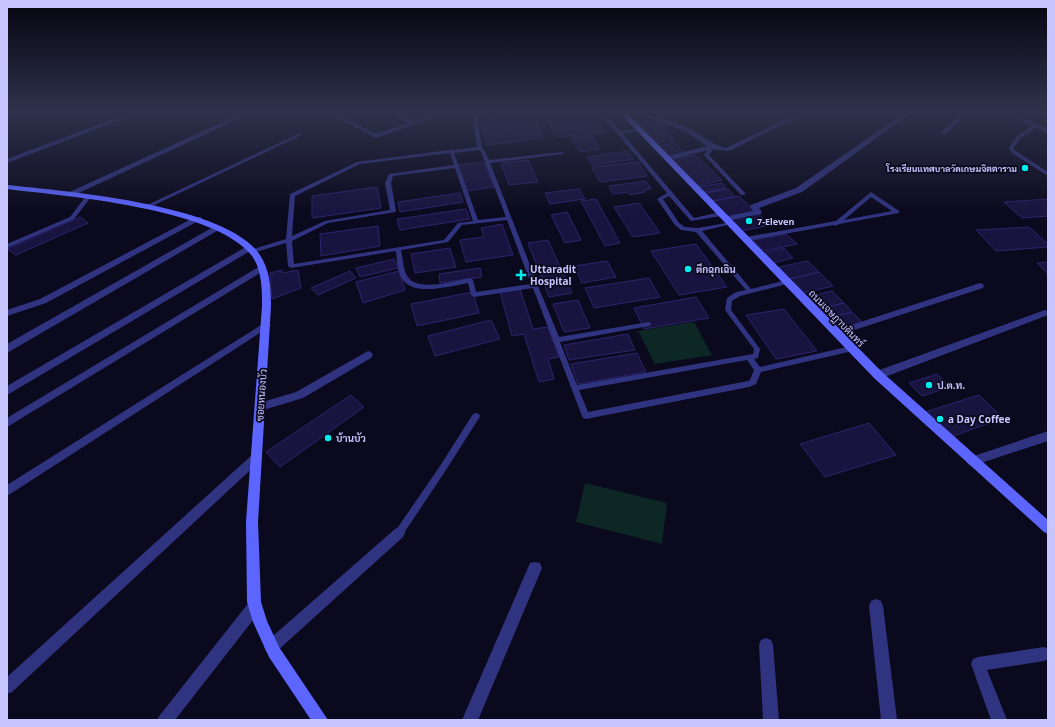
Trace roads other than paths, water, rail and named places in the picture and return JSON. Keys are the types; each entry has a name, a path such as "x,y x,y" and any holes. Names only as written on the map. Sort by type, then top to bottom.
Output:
{"street":[{"path":"7,161 50,145"},
{"path":"69,194 178,145"},
{"name":"ถนนเจษฎาบดินทร์","path":"654,145 878,376 1048,528"},
{"path":"710,145 727,150 737,145"},
{"path":"726,219 758,212 754,207 799,190 863,145"},
{"path":"667,158 713,147"},
{"name":"ซอยหนองบัว","path":"7,187 69,194 146,207 198,220 229,233 251,249 262,268 266,287 266,325 252,531 255,606 271,647 320,720"},
{"path":"7,312 43,301 198,220"},
{"path":"7,349 218,228"},
{"path":"7,391 251,249"},
{"path":"7,423 262,268"},
{"path":"836,332 980,286"},
{"path":"878,376 1046,313"},
{"path":"7,491 266,325"},
{"path":"260,407 299,395 368,355"},
{"path":"972,461 1048,436"},
{"path":"7,687 256,458"},
{"path":"271,647 399,533"},
{"path":"470,720 535,568"},
{"path":"165,720 255,606"},
{"path":"876,606 889,720"},
{"path":"766,645 771,720"},
{"path":"999,720 978,664 1044,654"}],"lane":[{"path":"146,207 279,145"},
{"path":"480,145 488,162 586,416 743,385 753,382 758,370"},
{"path":"630,145 693,220 702,218 726,219"},
{"path":"1012,145 1011,148 1014,152 1048,174"},
{"path":"713,147 706,155 743,194"},
{"path":"480,148 451,150 359,163 292,195 289,240 291,266 446,241 460,224 509,218"},
{"path":"451,150 455,166 476,222"},
{"path":"488,162 562,153"},
{"path":"251,249 289,240 327,222 393,211 388,182 391,175 455,166"},
{"path":"670,193 660,199 673,219 683,229 698,230 710,227 726,219"},
{"path":"746,239 836,224 897,212 871,194 836,224"},
{"path":"7,246 72,218 88,197"},
{"path":"702,218 710,227"},
{"path":"698,230 750,291"},
{"path":"398,249 404,276 407,281 417,285 426,287 470,280 474,295 536,285"},
{"path":"575,388 756,356 757,349 728,310 729,300 738,294 787,282"},
{"path":"557,340 649,324"},
{"path":"758,370 851,349"},
{"path":"749,357 758,370"},
{"path":"399,533 476,416"}],"place":[{"name":"โรงเรียนแทศบาลวัดเกษมจิตตาราม","path":"1025,168"},
{"name":"7-Eleven","path":"749,221"},
{"name":"ตึกฉุกเฉิน","path":"688,269"},
{"name":"Uttaradit Hospital","path":"521,275"},
{"name":"ป.ต.ท.","path":"929,385"},
{"name":"a Day Coffee","path":"940,419"},
{"name":"บ้านบัว","path":"328,438"}]}
